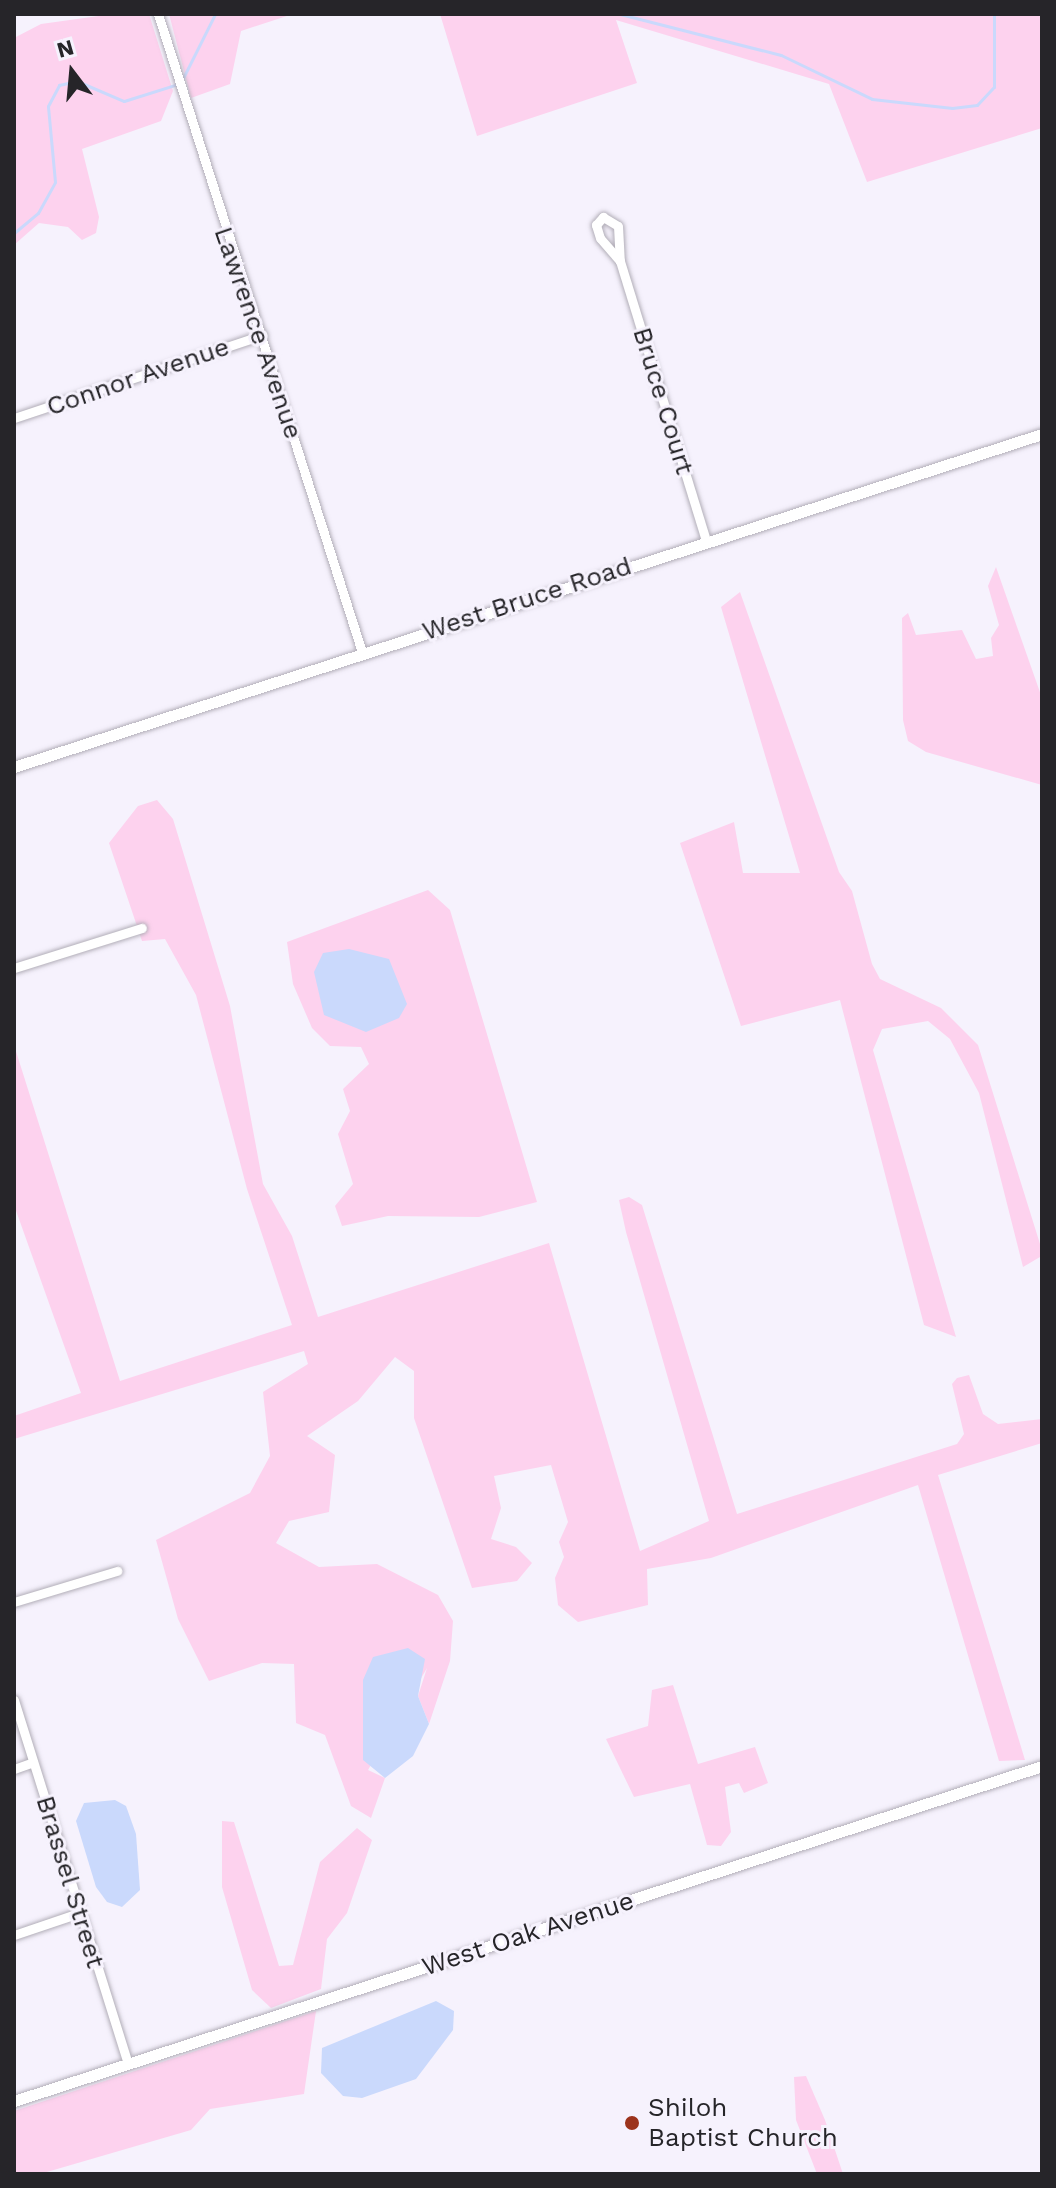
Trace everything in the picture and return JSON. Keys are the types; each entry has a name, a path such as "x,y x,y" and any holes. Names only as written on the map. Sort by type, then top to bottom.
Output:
{"street":[{"name":"Lawrence Avenue","path":"158,14 362,652"},
{"name":"Bruce Court","path":"620,261 706,541"},
{"name":"Connor Avenue","path":"14,418 262,335"},
{"name":"West Bruce Road","path":"14,767 1042,434"},
{"path":"14,968 142,928"},
{"path":"14,1602 117,1571"},
{"name":"Brassel Street","path":"14,1700 128,2064"},
{"path":"14,1769 33,1762"},
{"name":"West Oak Avenue","path":"14,2101 1042,1766"},
{"path":"14,1935 79,1913"}],"shaded area":[{"path":"113,14 149,14 173,91 161,121 82,149 99,217 96,233 82,240 68,227 39,223 14,245 14,38 41,24"},
{"path":"169,14 293,14 241,31 230,84 191,98"},
{"path":"440,14 1042,14 1042,128 867,182 829,84 616,20 637,83 477,136"},
{"path":"996,567 1042,698 1042,785 926,752 908,741 903,720 902,618 908,613 916,635 962,630 976,659 993,656 991,638 999,625 988,586"},
{"path":"740,592 839,872 852,891 872,964 880,979 941,1008 978,1045 1040,1244 1040,1257 1023,1267 979,1093 950,1039 928,1021 882,1029 873,1050 956,1337 924,1325 840,1000 741,1026 680,843 734,822 743,873 800,873 721,607"},
{"path":"157,800 173,819 230,1006 263,1184 292,1236 318,1317 549,1243 640,1551 709,1521 619,1200 629,1197 642,1205 737,1514 957,1444 964,1434 952,1384 957,1378 969,1375 983,1414 998,1424 1042,1419 1042,1443 938,1475 1025,1760 999,1761 918,1485 711,1558 647,1569 648,1605 578,1622 558,1605 555,1578 564,1557 559,1542 568,1522 551,1465 494,1476 501,1508 491,1539 516,1547 532,1563 517,1581 472,1588 414,1418 414,1371 395,1357 358,1401 307,1436 335,1455 329,1512 289,1521 276,1543 319,1567 377,1564 438,1595 453,1621 450,1661 429,1724 418,1696 427,1668 368,1770 385,1778 371,1818 351,1806 325,1735 296,1723 294,1664 262,1663 209,1681 178,1619 156,1540 250,1493 270,1456 263,1392 308,1364 304,1351 14,1439 14,1416 81,1393 14,1205 14,1045 120,1381 292,1325 247,1189 196,995 165,939 142,941 109,843 138,806"},
{"path":"428,890 450,910 537,1202 479,1217 388,1216 342,1226 335,1206 353,1184 338,1134 350,1111 343,1089 369,1064 361,1047 330,1046 312,1028 293,984 287,942"},
{"path":"673,1685 698,1764 755,1747 768,1783 744,1793 739,1783 725,1787 731,1832 721,1846 707,1845 690,1784 634,1797 606,1739 648,1726 652,1690"},
{"path":"222,1821 234,1822 279,1966 293,1965 320,1862 357,1828 372,1840 347,1913 327,1939 321,1989 271,2008 252,1990 222,1887"},
{"path":"316,2011 304,2094 210,2109 191,2130 40,2174 14,2174 14,2111"},
{"path":"806,2076 843,2174 817,2174 796,2120 794,2077"}],"water":[{"path":"349,949 389,959 407,1004 399,1018 366,1032 324,1015 314,972 323,953"},
{"path":"408,1648 425,1659 418,1696 429,1724 413,1756 385,1778 363,1760 363,1680 373,1657"},
{"path":"115,1800 126,1806 136,1834 140,1890 122,1907 107,1902 96,1887 76,1821 84,1803"},
{"path":"436,2001 454,2011 453,2030 416,2079 362,2098 343,2096 321,2073 322,2048"}],"waterway":[{"path":"183,78 215,14"},
{"path":"620,14 781,55 872,99 952,108 977,105 994,87 994,14"},
{"path":"14,233 38,213 55,182 48,106 59,85 77,81 124,101 178,84"}],"place":[{"name":"Shiloh Baptist Church","path":"632,2123"}]}
